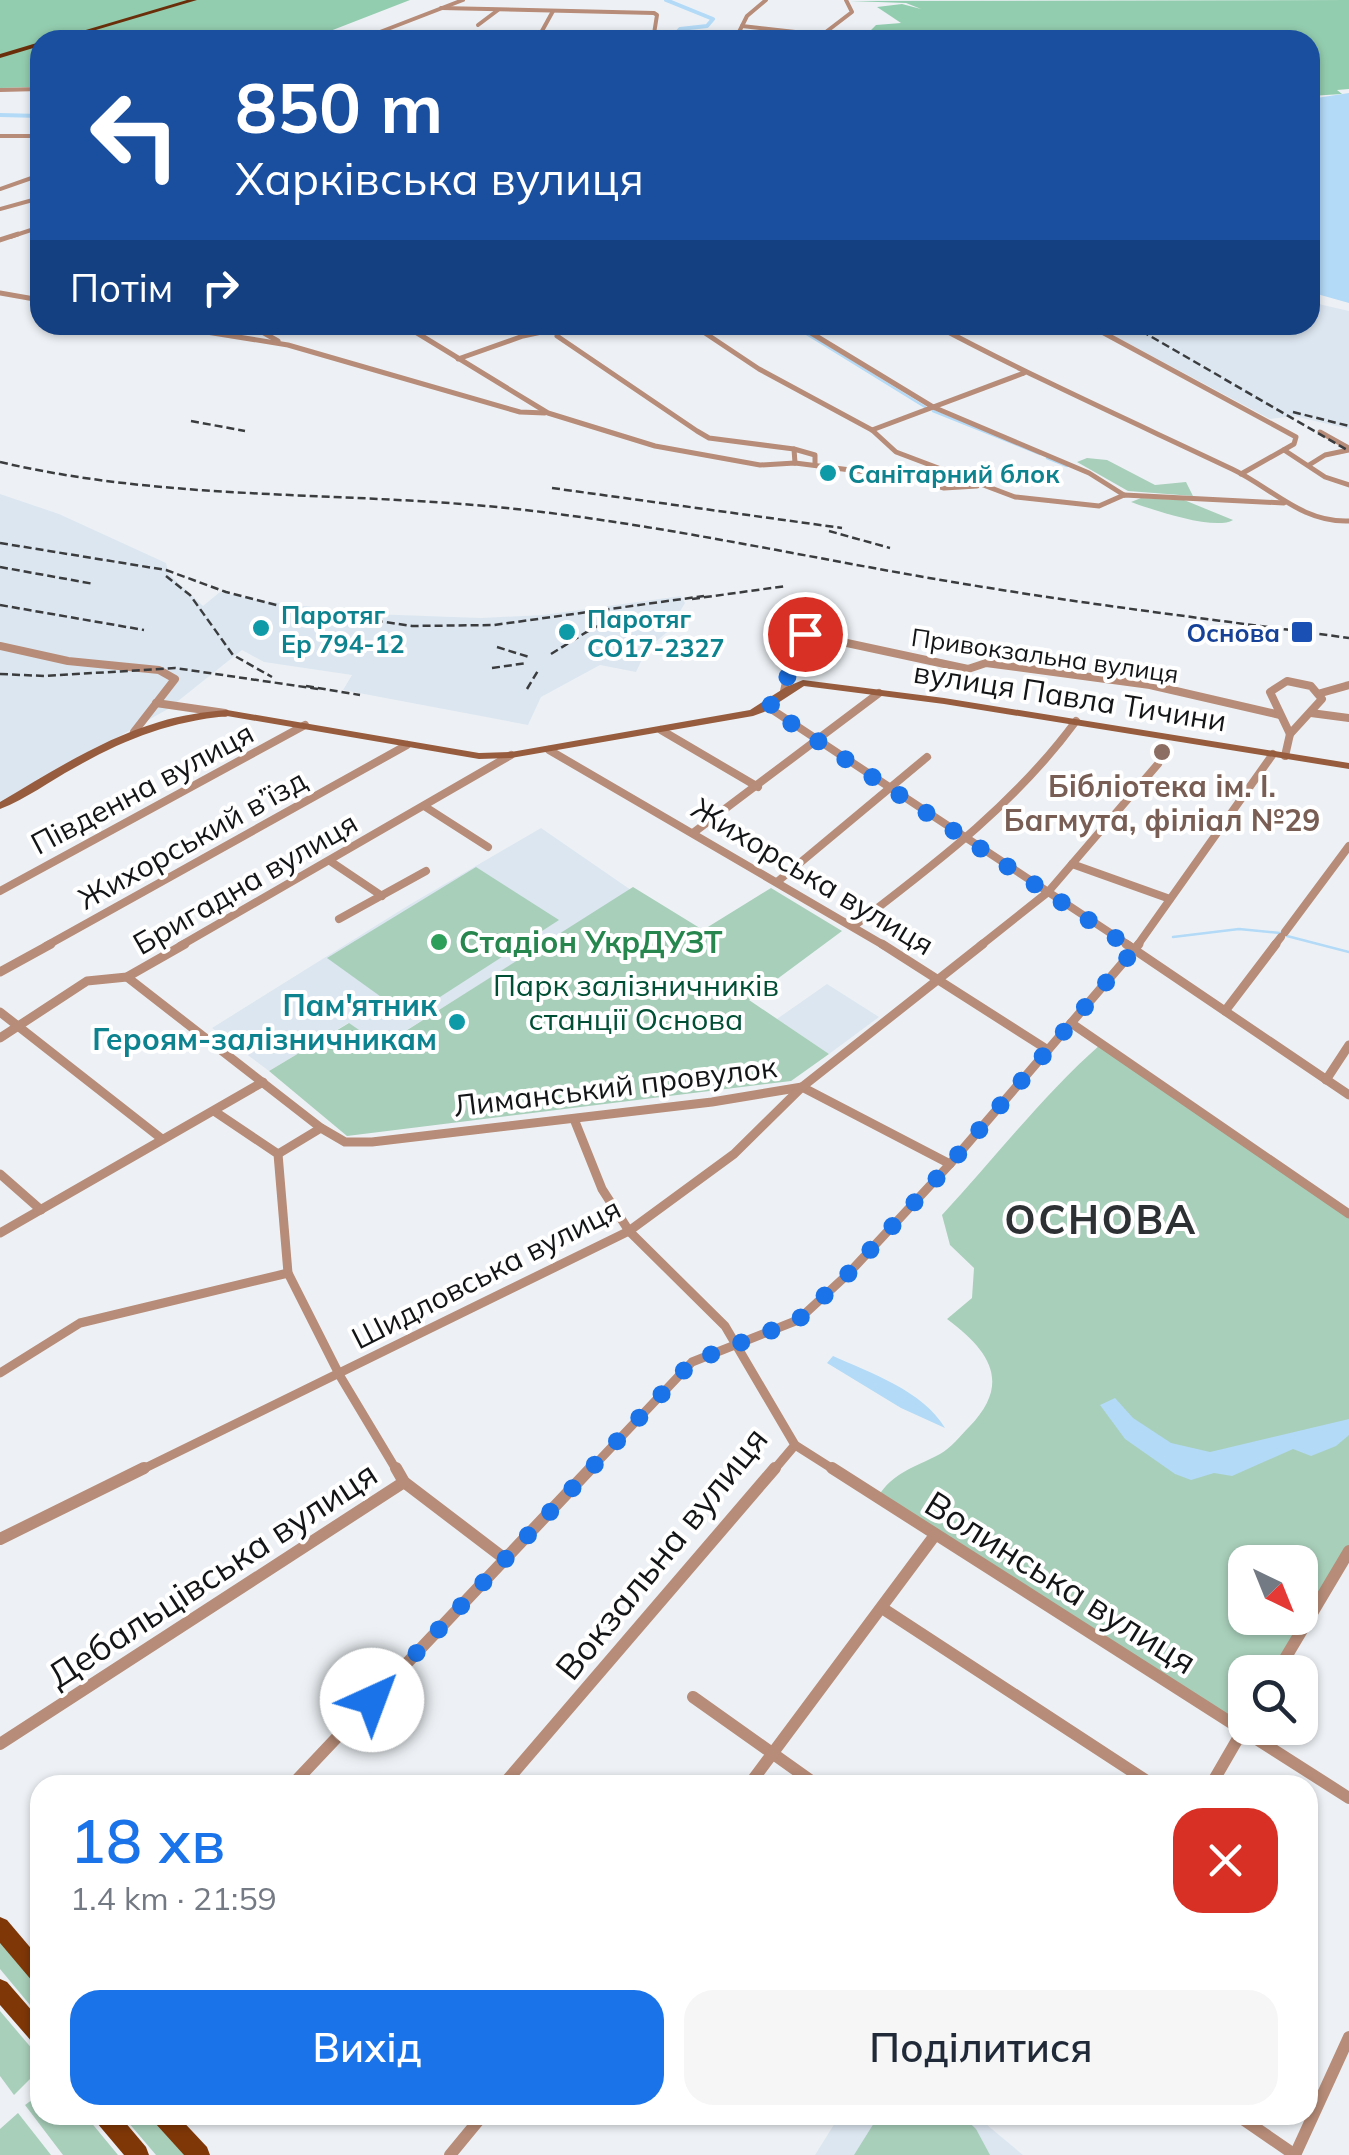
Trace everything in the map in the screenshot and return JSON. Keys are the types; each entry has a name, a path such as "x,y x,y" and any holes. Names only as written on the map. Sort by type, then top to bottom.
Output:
{"highway":[{"path":"90,30 194,0"},
{"path":"0,56 30,47"}],"main road":[{"name":"вулиця Павла Тичини","path":"784,691 817,683 1349,766"},
{"path":"0,806 134,732 188,715 228,713 479,756 511,755 768,708 784,691"},
{"path":"0,1926 30,1963"},
{"path":"0,1989 30,2024"},
{"path":"113,2125 138,2155"},
{"path":"172,2125 199,2155"}],"street":[{"path":"386,30 462,0"},
{"path":"591,11 604,0"},
{"path":"740,30 766,0"},
{"path":"829,30 852,12 846,0"},
{"path":"441,8 654,13 655,30"},
{"path":"478,25 498,10"},
{"path":"543,30 553,11"},
{"path":"742,26 778,30"},
{"path":"0,90 30,89"},
{"path":"0,136 30,136"},
{"path":"0,189 30,178"},
{"path":"0,209 30,201"},
{"path":"0,240 30,231"},
{"path":"0,293 29,296"},
{"path":"226,335 288,345 520,412 548,413"},
{"path":"269,335 288,345"},
{"path":"420,335 548,413 655,446 760,465 795,463 898,476 944,488 980,486"},
{"path":"458,359 529,335"},
{"path":"556,335 710,438 794,449 815,455 815,465"},
{"path":"708,335 759,369 872,430 905,457 1015,497 1099,506 1124,495 1284,502"},
{"path":"814,335 933,408 1090,472 1124,495"},
{"path":"954,335 1024,373 1242,474 1284,502 1328,522 1349,521"},
{"path":"1108,335 1296,437 1298,441 1242,474"},
{"path":"872,430 1024,373"},
{"path":"1320,432 1349,449"},
{"path":"698,454 710,438"},
{"path":"794,449 795,463"},
{"path":"1308,466 1325,455 1349,449"},
{"path":"1284,450 1325,477 1349,485"},
{"path":"784,691 790,664 812,612"},
{"name":"Привокзальна вулиця","path":"805,634 968,669 986,663 1104,679 1280,715"},
{"path":"0,646 68,661 159,670 175,679 134,732"},
{"path":"1290,734 1270,696 1275,685 1300,682 1321,693 1349,685"},
{"path":"693,833 879,692"},
{"path":"301,1775 692,1362 798,1320 848,1274 950,1164 1134,950 1290,734 1322,699 1321,693"},
{"path":"156,703 228,713"},
{"path":"768,708 969,837 1349,1095"},
{"path":"1310,713 1349,718"},
{"path":"854,926 969,837 1060,746 1076,722"},
{"name":"Південна вулиця","path":"0,890 305,725"},
{"path":"661,730 758,787"},
{"name":"Жихорський в’їзд","path":"0,972 407,745"},
{"name":"Жихорська вулиця","path":"548,750 854,926 1048,1050"},
{"name":"Бригадна вулиця","path":"0,1038 87,981 128,977 511,755"},
{"path":"777,882 927,757"},
{"name":"Шидловська вулиця","path":"0,1539 340,1376 629,1231 734,1154 802,1087 1048,892 1158,764"},
{"path":"424,806 488,847"},
{"path":"1225,1011 1349,846"},
{"path":"330,861 382,896"},
{"path":"1072,864 1170,899"},
{"path":"338,919 426,871"},
{"path":"128,977 320,1128 278,1154"},
{"path":"0,1012 162,1139"},
{"path":"1071,1023 1349,1214"},
{"path":"1326,1080 1349,1046"},
{"path":"0,1234 264,1082"},
{"name":"Лиманський провулок","path":"320,1128 345,1142 372,1142 712,1102 802,1087 950,1164"},
{"path":"214,1110 278,1154"},
{"name":"Вокзальна вулиця","path":"512,1775 795,1445 725,1326 629,1231 602,1190 574,1119"},
{"path":"278,1154 288,1273 340,1376 404,1482 505,1559"},
{"path":"0,1174 41,1210"},
{"path":"0,1373 80,1323 288,1273"},
{"name":"Волинська вулиця","path":"795,1445 1228,1718"},
{"name":"Дебальцівська вулиця","path":"0,1744 404,1482"},
{"path":"757,1775 935,1535"},
{"path":"1287,1655 1349,1551"},
{"path":"882,1608 1138,1775"},
{"path":"693,1696 802,1775"},
{"path":"1217,1775 1234,1745"},
{"name":"Волинська вулиця","path":"1270,1745 1314,1775"},
{"name":"Волинська вулиця","path":"1318,1777 1349,1798"},
{"path":"1318,2105 1349,2037"},
{"path":"450,2155 476,2125"},
{"path":"1252,2125 1295,2155 1309,2125"}],"shaded area":[{"path":"1320,304 1349,311 1349,429 1294,416 1270,419 1113,335 1320,335"},
{"path":"0,494 59,514 166,563 169,574 203,606 220,592 371,614 481,618 543,615 681,596 685,603 679,613 685,617 647,649 636,672 600,665 541,697 528,725 343,690 352,675 264,662 242,650 168,709 0,803"},
{"path":"541,828 631,890 381,1046 348,1023 269,1071 212,1028 409,905"},
{"path":"827,984 879,1017 829,1054 777,1019"},
{"path":"834,2125 987,2125 1023,2155 815,2155"}],"green space":[{"path":"0,0 410,0 333,30 30,30 30,87 0,88"},
{"path":"1349,0 1349,89 1337,90 1342,94 1320,95 1320,30 871,30 876,25 901,23 877,7 902,4 921,9 906,3 850,1"},
{"path":"1087,458 1107,460 1155,485 1186,482 1193,496 1128,491 1077,462"},
{"path":"1141,498 1184,500 1233,520 1199,521 1131,502"},
{"name":"Стадіон УкрДУЗТ","path":"476,867 559,920 409,1017 327,958"},
{"name":"Парк залізничників станції Основа","path":"633,887 703,930 771,888 842,931 749,1000 829,1054 791,1081 347,1136 269,1071 349,1023 382,1046"},
{"path":"1101,1044 1349,1214 1349,1551 1318,1603 1318,1545 1228,1545 1228,1635 1299,1635 1287,1655 1228,1655 1228,1715 877,1498 898,1476 952,1445 990,1396 990,1368 984,1356 947,1319 972,1298 974,1268 950,1245 942,1215 1039,1105"},
{"path":"0,1937 30,1972 30,2005 0,1969"},
{"path":"0,2011 30,2046 30,2079 14,2095 0,2076"},
{"path":"18,2113 51,2155 0,2155 0,2129"},
{"path":"40,2125 93,2125 118,2155 63,2155"},
{"path":"130,2125 160,2125 186,2155 156,2155"},
{"path":"873,2125 972,2125 990,2155 854,2155"}],"water":[{"path":"1349,93 1349,303 1320,295 1320,97"},
{"path":"833,1356 910,1393 945,1428 901,1408 827,1363"},
{"path":"1115,1398 1133,1418 1171,1443 1210,1452 1349,1419 1349,1435 1336,1446 1311,1456 1293,1449 1232,1476 1214,1473 1191,1480 1175,1474 1125,1439 1100,1405"}],"waterway":[{"path":"666,0 713,19 707,26 679,30"},
{"path":"0,115 30,116"},
{"path":"808,335 925,407"},
{"path":"933,411 1040,454"},
{"path":"1047,458 1067,466"},
{"path":"1173,937 1239,929 1280,933"},
{"path":"1287,936 1349,952"}],"railway":[{"path":"1148,335 1349,451"},
{"path":"1293,412 1349,426"},
{"path":"191,421 245,431"},
{"path":"0,462 135,484 542,512 1008,591 1349,638"},
{"path":"552,488 842,528"},
{"path":"829,531 890,548"},
{"path":"0,543 166,570 226,592 288,608 412,626 494,625 704,596"},
{"path":"0,567 94,584"},
{"path":"166,576 190,595 233,655 272,677"},
{"path":"692,599 786,586"},
{"path":"0,605 144,630"},
{"path":"551,654 593,628 629,615"},
{"path":"497,647 529,657"},
{"path":"492,668 527,663"},
{"path":"0,674 45,676 175,668 318,689"},
{"path":"527,689 539,669"},
{"path":"306,686 360,695"}],"place":[{"name":"Санітарний блок","path":"828,473"},
{"name":"Паротяг Ер 794-12","path":"261,628"},
{"name":"Паротяг СО17-2327","path":"567,632"},
{"name":"Основа","path":"1302,632"},
{"name":"Бібліотека ім. І. Багмута, філіал №29","path":"1162,752"},
{"name":"Стадіон УкрДУЗТ","path":"439,942"},
{"name":"Пам'ятник Героям-залізничникам","path":"457,1022"}],"district":[{"name":"ОСНОВА","path":"1101,1219"}],"route":[{"path":"372,1700 692,1362 798,1320 848,1274 950,1164 1134,950 969,837 768,708 784,691 790,664 805,634"}]}
